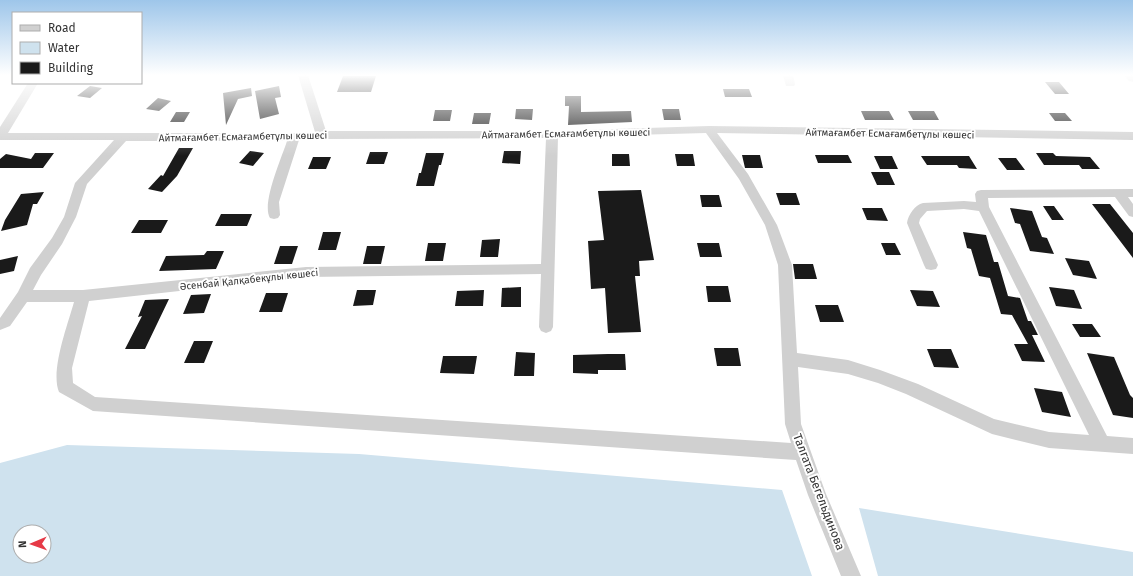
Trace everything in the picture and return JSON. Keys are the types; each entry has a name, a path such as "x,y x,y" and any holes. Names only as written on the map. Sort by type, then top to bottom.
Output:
{"street":[{"path":"0,136 21,102"},
{"path":"310,102 320,135"},
{"name":"Айтмағамбет Есмағамбетұлы көшесі","path":"0,136 294,137 320,135 552,134 709,129 1133,136"},
{"name":"Талгата Бегельдинова","path":"709,129 744,177 771,225 785,265 793,424 817,495 851,576"},
{"path":"546,327 552,134"},
{"path":"0,324 5,322 23,296 35,272 57,241 70,217 81,183 123,137"},
{"path":"274,215 273,202 294,137"},
{"path":"1118,193 1133,213"},
{"path":"1102,445 983,207 981,194 1133,193"},
{"path":"931,265 913,223 914,218 923,207 964,205 983,207"},
{"name":"Әсенбай Қалқабекұлы көшесі","path":"23,296 83,296 306,272 547,269"},
{"path":"83,296 64,368 65,387 93,404 803,452"},
{"path":"790,359 848,367 880,377 912,389 992,426 1050,440 1102,445 1133,446"}],"water":[{"path":"67,445 359,454 782,490 812,576 0,576 0,463"},
{"path":"859,508 1133,552 1133,576 878,576"}],"building":[{"path":"154,102 170,102 159,111 146,109"},
{"path":"224,102 237,102 226,125"},
{"path":"257,102 276,102 279,114 260,119"},
{"path":"565,102 581,102 581,112 631,111 632,122 568,125 569,106 565,106"},
{"path":"516,109 533,109 532,120 515,119"},
{"path":"662,109 679,109 681,120 664,120"},
{"path":"435,110 452,110 450,121 433,121"},
{"path":"861,111 889,111 894,120 865,120"},
{"path":"908,111 934,111 939,120 913,120"},
{"path":"176,112 190,112 184,122 170,122"},
{"path":"474,113 491,113 489,124 472,124"},
{"path":"1049,113 1065,113 1072,121 1055,121"},
{"path":"179,148 193,148 177,176 162,192 148,189 161,175 163,176"},
{"path":"250,151 264,153 253,166 239,163"},
{"path":"504,151 521,151 520,164 502,163"},
{"path":"370,152 388,152 384,164 366,164"},
{"path":"35,153 54,153 43,168 0,168 0,159 6,154 31,159"},
{"path":"426,153 444,153 441,165 439,165 434,186 416,186 419,173 421,173"},
{"path":"1036,153 1053,153 1056,156 1090,157 1100,169 1082,169 1079,165 1044,165"},
{"path":"612,154 629,154 630,166 612,166"},
{"path":"675,154 693,154 695,166 677,166"},
{"path":"742,155 760,155 763,168 745,168"},
{"path":"815,155 848,155 852,163 818,163"},
{"path":"874,156 892,156 898,169 880,169"},
{"path":"921,156 969,156 977,169 959,168 957,165 927,165"},
{"path":"313,157 331,157 326,169 308,169"},
{"path":"998,158 1016,158 1025,170 1007,170"},
{"path":"871,172 889,172 895,185 877,185"},
{"path":"641,190 654,260 639,261 640,276 635,276 641,332 608,333 605,288 591,289 588,241 604,240 598,191"},
{"path":"44,192 37,204 33,204 27,225 1,231 5,220 21,194"},
{"path":"776,193 796,193 800,205 780,205"},
{"path":"700,195 719,195 722,207 702,207"},
{"path":"1092,204 1110,204 1133,233 1133,258"},
{"path":"1043,206 1054,206 1064,220 1052,220"},
{"path":"862,208 882,208 888,221 867,220"},
{"path":"1010,208 1032,211 1042,237 1047,238 1054,254 1030,251 1020,224 1015,223"},
{"path":"221,214 252,214 247,226 215,226"},
{"path":"139,220 168,220 161,233 131,233"},
{"path":"323,232 341,232 336,250 318,250"},
{"path":"963,232 986,235 994,262 998,262 1008,296 1020,298 1028,321 1031,321 1038,335 1032,335 1045,362 1022,361 1014,344 1028,344 1012,315 1001,314 990,278 979,276 971,249 967,248"},
{"path":"500,239 498,257 480,257 482,240"},
{"path":"428,243 446,243 443,261 425,261"},
{"path":"697,243 719,243 722,257 700,257"},
{"path":"881,243 895,243 901,255 886,255"},
{"path":"280,246 298,246 292,264 274,264"},
{"path":"367,246 385,246 381,264 363,264"},
{"path":"207,251 224,251 216,269 159,271 166,256 204,255"},
{"path":"18,256 14,271 0,274 0,260"},
{"path":"1065,258 1089,261 1097,279 1073,275"},
{"path":"793,264 813,264 817,279 795,279"},
{"path":"706,286 728,286 731,302 708,302"},
{"path":"521,287 521,307 501,307 502,288"},
{"path":"1049,287 1074,290 1082,309 1056,306"},
{"path":"357,290 376,290 373,305 353,306"},
{"path":"484,290 483,306 455,306 457,291"},
{"path":"910,290 933,291 940,307 917,306"},
{"path":"266,293 288,293 282,312 259,312"},
{"path":"211,294 204,313 183,314 191,295"},
{"path":"169,299 145,349 125,349 142,316 138,317 145,300"},
{"path":"815,305 838,305 844,322 820,322"},
{"path":"1072,324 1092,324 1101,337 1080,337"},
{"path":"194,341 213,341 204,363 184,363"},
{"path":"714,348 738,348 741,366 717,366"},
{"path":"927,349 951,349 959,368 934,367"},
{"path":"516,352 535,353 534,376 514,376"},
{"path":"1087,353 1114,357 1130,395 1133,398 1133,418 1113,415"},
{"path":"625,354 626,370 598,370 598,374 573,373 573,355"},
{"path":"443,356 477,356 474,374 440,373"},
{"path":"1034,388 1062,392 1071,417 1042,412"}]}
